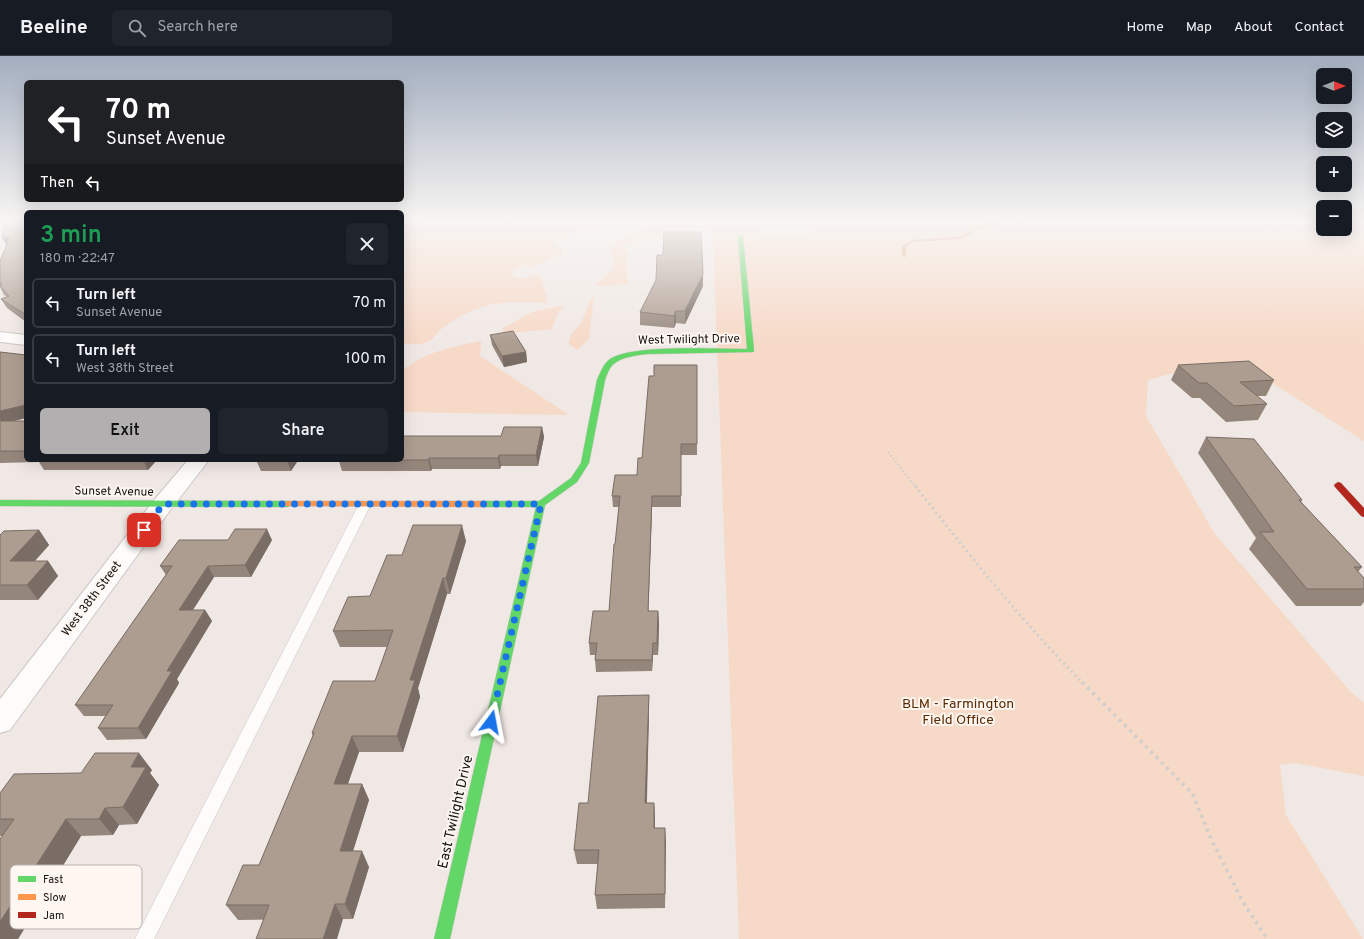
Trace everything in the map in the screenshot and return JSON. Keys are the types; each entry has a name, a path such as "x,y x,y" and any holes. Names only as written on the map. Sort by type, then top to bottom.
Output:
{"street":[{"name":"West Twilight Drive","path":"541,504 574,480 585,463 601,380 607,364 632,353 751,351 742,262"},
{"path":"0,337 24,340"},
{"name":"West 38th Street","path":"0,721 163,504 197,462"},
{"path":"1338,485 1364,514"},
{"name":"Sunset Avenue","path":"0,503 541,504"},
{"name":"East Twilight Drive","path":"442,939 541,504"}],"lane":[{"path":"144,939 365,504"}],"path":[{"path":"888,452 986,575 1061,661 1192,793 1212,841 1243,902 1267,939"}],"green space":[{"path":"404,262 543,262 531,268 531,265 523,265 513,270 512,274 515,278 526,278 538,274 541,277 548,303 514,302 493,304 482,307 461,316 440,330 429,341 419,344 404,344"},
{"name":"BLM - Farmington Field Office","path":"614,262 625,262 628,284 595,286 600,281 612,270"},
{"name":"BLM - Farmington Field Office","path":"714,262 1364,262 1364,441 1264,378 1199,366 1148,380 1146,416 1215,534 1351,692 1364,703 1364,776 1296,763 1280,765 1286,815 1363,939 739,939"},
{"path":"594,295 589,339 577,350 569,344 571,336 582,321"},
{"path":"565,305 559,311 552,329 503,334 503,328 532,312"},
{"path":"481,341 480,356 569,415 404,412 404,370 420,359 449,348"}],"building":[{"path":"0,262 24,262 24,313 1,299 9,296 0,286 2,285 0,282"},
{"path":"657,262 702,262 703,274 685,311 676,311 674,316 640,312 656,280"},
{"path":"513,331 526,352 502,356 490,335"},
{"path":"0,352 24,355 24,405 0,411"},
{"path":"1249,361 1274,380 1240,382 1267,404 1234,406 1207,383 1199,383 1178,365"},
{"path":"654,365 697,365 697,444 681,444 681,496 652,496 648,611 658,611 657,643 653,643 652,660 595,660 597,643 589,643 593,611 609,611 614,544 620,496 612,496 615,475 637,475 638,458 642,458 649,376 654,376"},
{"path":"0,414 1,421 24,421 24,451 0,451"},
{"path":"504,427 542,427 536,455 499,455 498,458 429,458 428,460 404,460 404,436 501,436"},
{"path":"1206,437 1254,439 1302,500 1299,500 1362,567 1354,567 1364,578 1364,589 1307,589 1260,532 1274,532"},
{"path":"413,525 462,525 446,578 443,578 410,680 415,680 397,736 352,736 334,784 362,784 340,851 362,851 345,904 335,904 323,939 256,939 269,905 226,905 243,865 259,865 314,733 312,733 333,681 375,681 393,630 333,631 348,597 370,596 387,555 402,555"},
{"path":"235,529 267,529 245,565 208,566 179,610 205,610 167,671 172,671 138,728 98,728 113,705 75,705 172,566 160,566 179,540 228,540"},
{"path":"39,530 10,561 48,561 27,585 0,585 0,535 4,531"},
{"path":"649,695 645,803 654,803 654,828 665,828 665,894 595,895 599,850 574,850 579,803 588,803 598,696"},
{"path":"95,753 139,753 131,767 146,767 123,807 105,808 99,819 66,819 37,865 10,865 10,906 0,922 0,839 14,819 0,819 0,793 14,774 81,773"}],"traffic: fast":[{"path":"541,504 574,480 585,463 601,380 604,372 612,361 632,354 647,352 751,351 742,262"},
{"path":"0,503 288,504"},
{"path":"484,504 541,504"},
{"path":"442,939 541,504"}],"traffic: slow":[{"path":"288,504 484,504"}],"traffic: jam":[{"path":"1338,485 1364,514"}],"route":[{"path":"144,530 163,504 541,504 491,722"}]}
